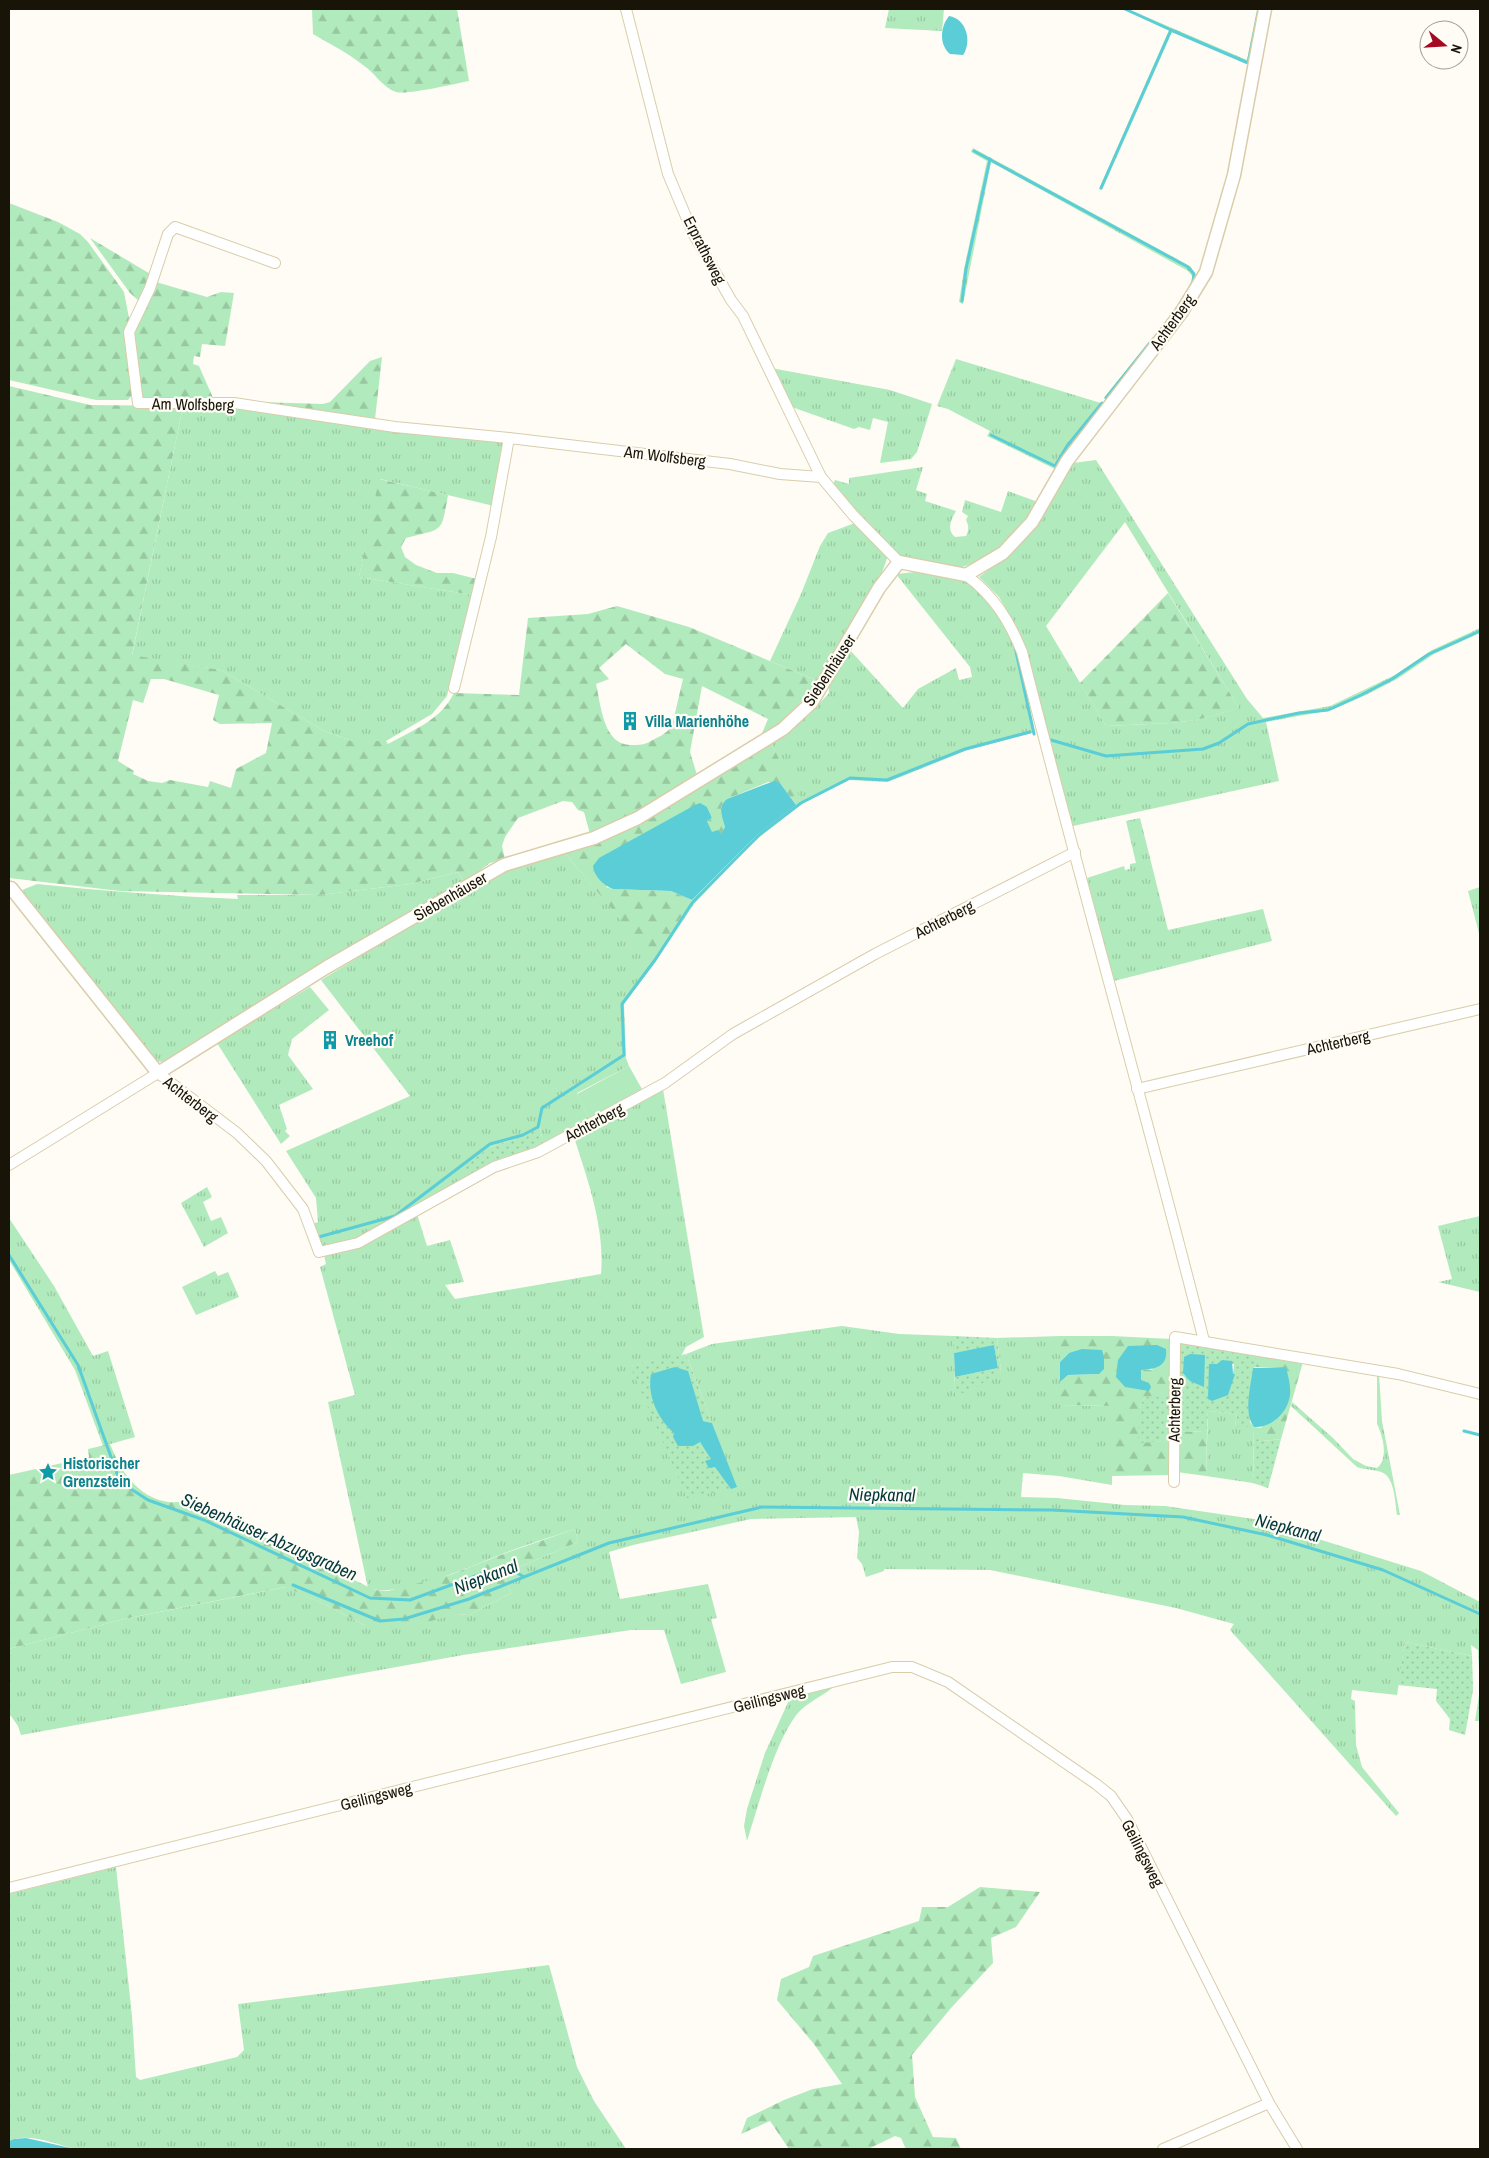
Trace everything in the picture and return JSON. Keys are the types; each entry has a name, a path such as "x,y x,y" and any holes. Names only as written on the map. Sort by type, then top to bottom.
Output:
{"street":[{"name":"Erprathsweg","path":"626,9 668,174 693,233 731,300 743,316 821,477 853,515 899,562"},
{"name":"Achterberg","path":"966,575 1002,553 1032,522 1067,461 1181,313 1206,272 1234,175 1265,9"},
{"name":"Am Wolfsberg","path":"275,263 175,227 168,234 150,288 129,332 138,403 234,403 395,427 509,438 730,464 780,474 821,477"},
{"path":"454,688 492,537 509,438"},
{"path":"899,562 966,575 983,588 1012,626 1022,652 1137,1089 1166,1190 1204,1341"},
{"name":"Siebenhäuser","path":"158,1072 327,967 504,865 594,838 638,818 783,729 812,702 879,588 899,562"},
{"name":"Achterberg","path":"158,1072 237,1133 266,1161 302,1210 319,1252 335,1250 358,1243 494,1167 538,1152 665,1083 733,1034 866,959 1075,852"},
{"path":"9,888 11,888 158,1072 9,1165"},
{"name":"Achterberg","path":"1137,1089 1480,1009"},
{"name":"Achterberg","path":"1174,1482 1175,1337 1398,1374 1480,1394"},
{"name":"Geilingsweg","path":"9,1888 892,1667 912,1667 948,1682 1111,1796 1127,1819 1269,2103 1297,2149"},
{"path":"1163,2149 1269,2103"}],"green space":[{"path":"312,9 457,9 469,81 402,93 391,90 367,68 313,34"},
{"path":"889,9 944,9 942,31 885,28"},
{"path":"1122,9 1128,9 1247,60 1257,9 1260,9 1249,64 1172,32 1102,190 1099,189 1169,30"},
{"path":"973,148 1190,266 1196,275 1184,301 1172,319 1108,399 1104,398 1181,300 1192,276 1188,271 991,162 963,304 959,302 964,269 987,161 971,152"},
{"path":"9,203 58,222 80,234 88,242 124,292 129,318 126,338 132,395 128,400 96,400 9,380"},
{"path":"90,238 152,275 141,303 130,293"},
{"path":"156,282 207,297 221,292 234,293 225,346 202,344 200,357 194,356 193,364 199,366 214,400 141,399 133,330"},
{"path":"382,357 375,419 260,402 323,404 330,402 370,361"},
{"path":"956,359 1104,404 1055,469 987,436 990,431 948,409 937,406"},
{"path":"771,368 890,390 932,404 917,452 911,459 880,463 888,422 873,418 870,430 859,427 854,429 789,406"},
{"path":"9,386 90,405 183,406 132,655 221,670 324,731 352,741 386,741 388,744 434,717 442,710 454,693 519,695 528,618 588,614 617,606 689,627 820,682 783,721 760,738 768,719 702,686 690,752 697,775 638,813 590,834 584,812 578,810 572,802 563,801 518,818 505,837 502,846 505,859 490,863 464,882 458,872 410,884 320,895 120,891 9,878","holes":["626,644 665,674 683,679 672,726 661,736 641,745 622,744 609,732 602,713 596,684 609,679 599,668","151,679 164,679 219,695 213,720 220,724 272,723 266,753 236,769 231,788 210,781 208,787 170,780 162,783 148,781 133,774 134,771 118,761 133,700 143,703"]},
{"path":"183,406 228,406 506,439 494,506 380,479 359,577 473,595 447,696 432,714 386,741 352,741 324,731 221,670 132,656"},
{"path":"1096,460 1247,699 1263,718 1330,706 1395,675 1432,650 1480,628 1480,633 1434,654 1397,679 1332,710 1266,722 1279,781 1073,826 1020,633 999,597 979,577 1011,554 1024,539 1073,463","holes":["1125,522 1239,708 1197,720 1106,726 1046,626"]},
{"path":"923,467 916,490 927,494 925,501 956,511 950,528 955,537 966,536 968,532 966,520 968,516 962,512 965,500 1001,512 1008,491 1038,502 1017,532 989,557 957,569 902,557 832,486 835,480 849,484 849,478"},
{"path":"379,479 448,495 444,517 439,527 428,533 406,538 401,547 405,557 416,565 437,573 453,573 477,579 473,595 359,577"},
{"path":"855,523 888,555 867,604 820,682 770,661 801,594 820,546 828,533"},
{"path":"915,572 967,580 991,603 1015,642 1035,732 965,751 888,782 849,780 803,803 761,836 735,860 694,904 656,961 624,1004 626,1058 629,1066 577,1093 590,1121 543,1144 540,1127 524,1136 490,1147 469,1178 350,1244 320,1248 312,1224 318,1222 316,1198 286,1151 410,1096 321,980 496,874 564,852 654,958 692,900 758,834 801,801 770,742 809,715 829,693 828,679 848,648 903,708 918,689 956,668 959,680 972,677 970,667 896,574"},
{"path":"1168,593 1239,708 1197,720 1106,726 1080,683"},
{"path":"770,742 802,801 796,805 780,783 768,782 727,799 721,808 725,827 721,835 712,833 707,821 712,818 707,807 606,887 613,889 671,891 692,900 654,959 564,852"},
{"path":"1140,818 1168,930 1263,909 1272,941 1114,981 1087,878 1124,866 1125,870 1130,869 1130,864 1136,863 1126,821"},
{"path":"458,872 464,882 164,1062 152,1061 22,890 37,884 238,899 237,895 320,895 410,884"},
{"path":"1480,887 1480,937 1468,891"},
{"path":"310,987 329,1010 292,1039 288,1055 313,1089 279,1105 287,1129 285,1131 290,1136 281,1144 217,1043"},
{"path":"629,1066 643,1091 590,1121 577,1094"},
{"path":"663,1089 704,1337 686,1347 681,1356 631,1366 736,1487 686,1354 712,1344 842,1326 899,1334 954,1336 955,1393 1001,1371 997,1338 1060,1336 1060,1405 1112,1406 1112,1485 1059,1476 1023,1473 1021,1497 1165,1506 1254,1519 1421,1571 1480,1602 1480,1689 1478,1650 1471,1645 1472,1656 1405,1642 1397,1695 1352,1690 1351,1699 1355,1701 1356,1745 1362,1767 1399,1813 1396,1816 1230,1630 1234,1624 1176,1608 990,1570 884,1569 884,1571 866,1577 862,1564 857,1558 859,1532 856,1517 751,1519 609,1552 620,1599 708,1584 717,1618 711,1619 726,1672 681,1684 664,1630 631,1630 463,1655 21,1735 18,1726 11,1716 9,1717 9,1649 124,1619 286,1587 366,1626 457,1614 469,1615 511,1593 503,1574 578,1542 575,1529 417,1585 399,1589 382,1590 368,1588 328,1402 355,1395 320,1267 326,1264 324,1255 349,1249 417,1214 427,1246 450,1240 464,1282 445,1285 455,1299 601,1274 602,1256 598,1222 590,1187 574,1137"},
{"path":"540,1127 543,1144 494,1164 469,1178 464,1167 490,1147 524,1136"},
{"path":"207,1187 212,1197 203,1202 211,1221 221,1217 228,1233 204,1247 181,1203"},
{"path":"1480,1216 1480,1292 1438,1282 1452,1279 1438,1226"},
{"path":"9,1218 54,1286 93,1356 108,1351 135,1437 103,1446 75,1370 9,1260"},
{"path":"215,1271 218,1276 228,1272 239,1297 196,1315 182,1287"},
{"path":"954,1336 997,1338 1001,1371 969,1392 955,1394 955,1377 998,1368 994,1346 954,1353"},
{"path":"1060,1336 1171,1339 1171,1397 1145,1397 1139,1408 1139,1442 1171,1441 1171,1472 1168,1475 1112,1476 1112,1406 1060,1405 1060,1382 1068,1375 1099,1374 1069,1353 1060,1362","holes":["1128,1346 1153,1370 1141,1369 1141,1380"]},
{"path":"1183,1341 1256,1354 1256,1367 1253,1368 1250,1422 1254,1427 1235,1427 1237,1414 1208,1411 1207,1432 1177,1431 1177,1346","holes":["1209,1364 1234,1364 1233,1374"]},
{"path":"686,1354 712,1423 703,1421 700,1442 712,1459 705,1461 709,1468 715,1467 731,1489 687,1498 630,1366"},
{"path":"1256,1354 1303,1362 1281,1439 1254,1442 1254,1427 1261,1428 1286,1367 1256,1367"},
{"path":"1377,1374 1379,1374 1382,1421 1400,1515 1397,1515 1394,1490 1386,1475 1378,1471 1357,1467 1291,1406 1292,1402 1333,1438 1353,1459 1366,1466 1377,1468 1383,1459 1384,1447 1377,1424"},
{"path":"1145,1397 1171,1397 1171,1441 1138,1443 1139,1408"},
{"path":"1208,1411 1237,1414 1235,1427 1254,1427 1253,1483 1206,1476"},
{"path":"1177,1431 1207,1432 1206,1476 1177,1472"},
{"path":"1281,1439 1268,1488 1253,1483 1254,1442"},
{"path":"110,1444 125,1473 147,1495 168,1502 200,1504 216,1514 375,1590 388,1591 450,1575 575,1529 578,1542 503,1574 511,1593 469,1615 457,1614 409,1627 366,1626 328,1606 285,1587 124,1619 9,1649 9,1475 89,1457 88,1449"},
{"path":"1405,1642 1472,1656 1473,1690 1465,1735 1449,1730 1450,1719 1436,1701 1437,1689 1398,1685"},
{"path":"835,1686 797,1714 781,1741 747,1841 744,1826 747,1809 765,1753 790,1698"},
{"path":"1480,1689 1480,1721 1475,1721"},
{"path":"116,1867 132,2016 136,2077 140,2080 237,2057 244,2050 238,2004 549,1965 577,2067 594,2101 626,2149 75,2149 33,2138 9,2141 9,1894"},
{"path":"980,1887 1040,1892 1016,1927 991,1938 993,1963 951,2008 912,2055 915,2097 933,2137 956,2138 961,2149 906,2149 901,2138 895,2136 868,2149 789,2149 770,2121 741,2134 747,2118 784,2100 813,2089 842,2084 814,2044 777,2000 781,1979 809,1967 813,1956 919,1921 922,1907 948,1907"}],"water":[{"path":"949,16 955,18 964,26 967,44 963,55 950,54 942,41 942,30"},
{"path":"774,781 780,783 796,805 758,834 692,900 671,891 613,889 597,877 593,866 599,858 700,803 707,807 712,818 707,821 712,832 718,830 721,834 725,827 721,808 727,799"},
{"path":"994,1345 998,1368 955,1377 954,1353"},
{"path":"1157,1345 1166,1349 1165,1360 1156,1368 1141,1370 1141,1380 1149,1383 1151,1387 1149,1391 1125,1387 1116,1377 1118,1360 1128,1346"},
{"path":"1082,1349 1102,1350 1104,1369 1099,1374 1068,1375 1060,1382 1060,1362 1069,1353"},
{"path":"1190,1354 1205,1355 1204,1387 1190,1381 1183,1373 1184,1357"},
{"path":"1222,1360 1232,1361 1233,1374 1235,1374 1228,1395 1212,1401 1208,1399 1209,1364 1217,1364"},
{"path":"675,1367 688,1371 703,1421 712,1423 737,1487 731,1489 715,1467 709,1468 705,1461 711,1459 700,1442 693,1446 678,1446 673,1437 674,1433 659,1414 652,1399 651,1374"},
{"path":"1286,1367 1290,1392 1286,1407 1273,1422 1261,1427 1254,1427 1248,1407 1253,1368"},
{"path":"26,2138 75,2149 9,2149 9,2141"}],"waterway":[{"path":"1125,9 1171,30"},
{"path":"1101,188 1171,30 1248,63 1258,14"},
{"path":"974,151 1188,267 1194,274 1193,283"},
{"path":"962,301 966,269 990,159"},
{"path":"1106,398 1153,339"},
{"path":"991,435 1055,466 1067,446 1102,403"},
{"path":"1051,740 1106,756 1203,749 1219,743 1248,724 1299,713 1328,710 1392,679 1429,654 1480,631"},
{"path":"1015,647 1034,734"},
{"path":"315,1238 395,1216 490,1144 523,1135 538,1127 542,1108 624,1055 622,1004 655,960 692,903 759,835 801,803 850,778 887,780 965,749 1030,732"},
{"name":"Siebenhäuser Abzugsgraben","path":"9,1255 78,1365 120,1482 148,1500 204,1520 370,1598 410,1600 481,1574"},
{"path":"1464,1431 1480,1435"},
{"name":"Niepkanal","path":"293,1585 380,1621 404,1619 469,1599 609,1543 762,1507 1052,1510 1183,1517 1267,1535 1383,1570 1480,1614"},
{"name":"Siebenhäuser Abzugsgraben","path":"514,1571 524,1577"}],"place":[{"name":"Villa Marienhöhe","path":"630,721"},
{"name":"Vreehof","path":"330,1040"},
{"name":"Historischer Grenzstein","path":"48,1472"}]}
